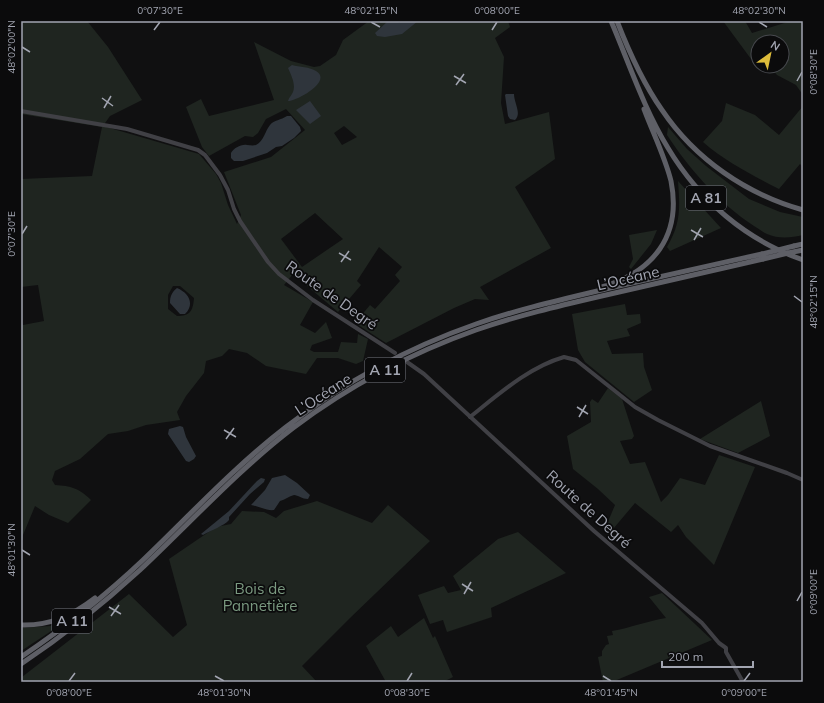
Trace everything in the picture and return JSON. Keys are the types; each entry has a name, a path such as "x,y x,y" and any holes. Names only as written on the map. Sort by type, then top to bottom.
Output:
{"highway":[{"name":"A 81","path":"611,21 659,134 678,165 696,188 725,216 738,226 771,246 803,260"},
{"name":"A 81","path":"617,21 634,61 650,92 675,128 695,149 730,177 751,189 776,201 785,201 803,208"},
{"path":"589,293 634,274 648,263 662,246 670,228 672,217 673,195 665,163 616,33"},
{"name":"L’Océane","path":"21,657 66,625 120,581 228,476 258,449 300,416 344,387 390,361 451,333 511,313 589,293 794,249 803,244"},
{"name":"L’Océane","path":"794,249 803,250"},
{"name":"L’Océane","path":"21,664 67,632 115,592 232,480 272,445 324,406 380,372 440,344 511,318 763,256"},
{"path":"21,624 43,624 65,617 80,609 114,582 120,581"}],"street":[{"name":"Route de Degré","path":"21,111 121,128 198,150 205,155 220,175 228,190 234,209 240,221 268,262 279,274 313,300 395,353"},
{"path":"470,417 510,386 544,364 564,357 571,358 583,365 635,407 658,420 710,446 803,480"},
{"name":"Route de Degré","path":"407,362 424,374 594,531 702,623 719,643 726,648 726,652 743,682"}],"green space":[{"path":"21,21 87,21 108,47 142,100 110,116 103,126 199,154 216,174 221,183 228,205 237,224 241,215 224,172 271,157 305,130 286,109 266,119 258,133 253,137 245,136 209,156 202,147 186,107 201,99 209,116 274,100 254,42 291,61 314,67 320,66 336,55 343,40 369,21 508,21 510,27 495,38 504,57 501,103 505,124 549,112 555,159 515,187 551,248 480,287 489,300 475,299 454,308 386,343 355,323 370,305 375,309 400,281 395,275 402,267 379,247 357,281 361,285 338,312 293,274 284,285 313,302 300,325 315,333 326,322 332,338 312,345 310,350 314,352 338,352 341,342 357,343 358,334 368,339 363,361 356,364 338,358 317,358 306,374 266,366 247,353 229,349 222,356 206,361 204,373 186,396 177,412 180,420 146,425 128,431 108,434 80,459 55,471 52,480 55,485 74,488 91,500 68,523 49,515 35,506 23,535 21,548 21,321 23,325 44,321 38,285 21,287 21,179 92,176 102,127 21,114","holes":["344,126 357,137 342,145 334,133","315,213 343,239 302,267 281,239","173,286 180,286 194,298 193,306 190,312 185,315 177,316 168,309 168,295"]},
{"path":"723,21 745,21 752,33 791,21 803,21 803,95 796,85 776,74 790,74 790,34 750,34 750,58"},
{"path":"726,103 755,115 779,135 803,106 803,167 800,164 779,189 730,162 703,142 722,121"},
{"path":"668,127 687,149 706,166 749,199 780,212 803,217 803,235 785,238 771,236 741,217 706,185 685,161 667,135"},
{"path":"678,181 721,228 670,251 667,247 675,230 679,207"},
{"path":"657,230 651,244 631,269 629,267 633,259 629,235"},
{"path":"625,304 627,315 640,314 641,323 627,329 630,336 607,341 612,354 643,353 644,367 652,390 634,402 585,362 578,350 572,314"},
{"path":"608,388 622,399 634,436 632,439 620,441 630,464 645,462 661,502 680,478 705,485 719,455 755,467 714,565 686,537 678,525 671,532 635,503 608,535 604,531 615,505 573,469 567,436 591,422 590,402 592,399 598,403"},
{"path":"761,401 770,436 738,453 700,439"},
{"name":"Bois de Pannetière","path":"317,501 372,523 388,505 430,541 302,666 317,682 21,682 22,677 129,594 173,637 187,625 169,559 216,527 231,524 242,511 264,512 276,518 284,511"},
{"path":"518,532 566,573 491,608 492,617 447,632 443,620 430,624 418,595 444,586 448,593 461,590 453,576 498,539"},
{"path":"662,593 712,640 612,682 603,682 598,657 602,656 602,651 606,645 609,644 607,636 613,635 612,631 666,618 649,597"},
{"path":"424,618 433,638 435,636 453,677 443,682 386,682 366,646 391,626 398,637"},
{"path":"68,620 21,651 21,628 50,626"}],"shaded area":[{"path":"388,21 398,21 399,23 401,21 418,21 402,34 385,37 377,36 375,33"},
{"path":"292,65 316,71 320,75 320,80 312,90 299,98 288,101 294,89 293,80 288,68"},
{"path":"506,94 514,94 518,112 515,120 510,119 508,116"},
{"path":"310,101 321,116 310,124 296,110"},
{"path":"287,116 291,116 300,127 301,131 294,138 267,153 243,161 234,161 231,158 232,151 236,148 242,145 256,145 261,141 268,127 272,123"},
{"path":"177,288 185,293 189,299 190,306 185,314 180,314 170,303 170,298"},
{"path":"180,426 183,427 186,437 196,456 189,462 186,461 168,434 169,429"},
{"path":"285,475 297,483 310,495 308,499 294,495 280,501 274,510 268,510 251,505 265,490 272,478"},
{"path":"261,478 265,479 264,482 250,494 229,517 227,522 203,535 201,534 229,511"}]}
